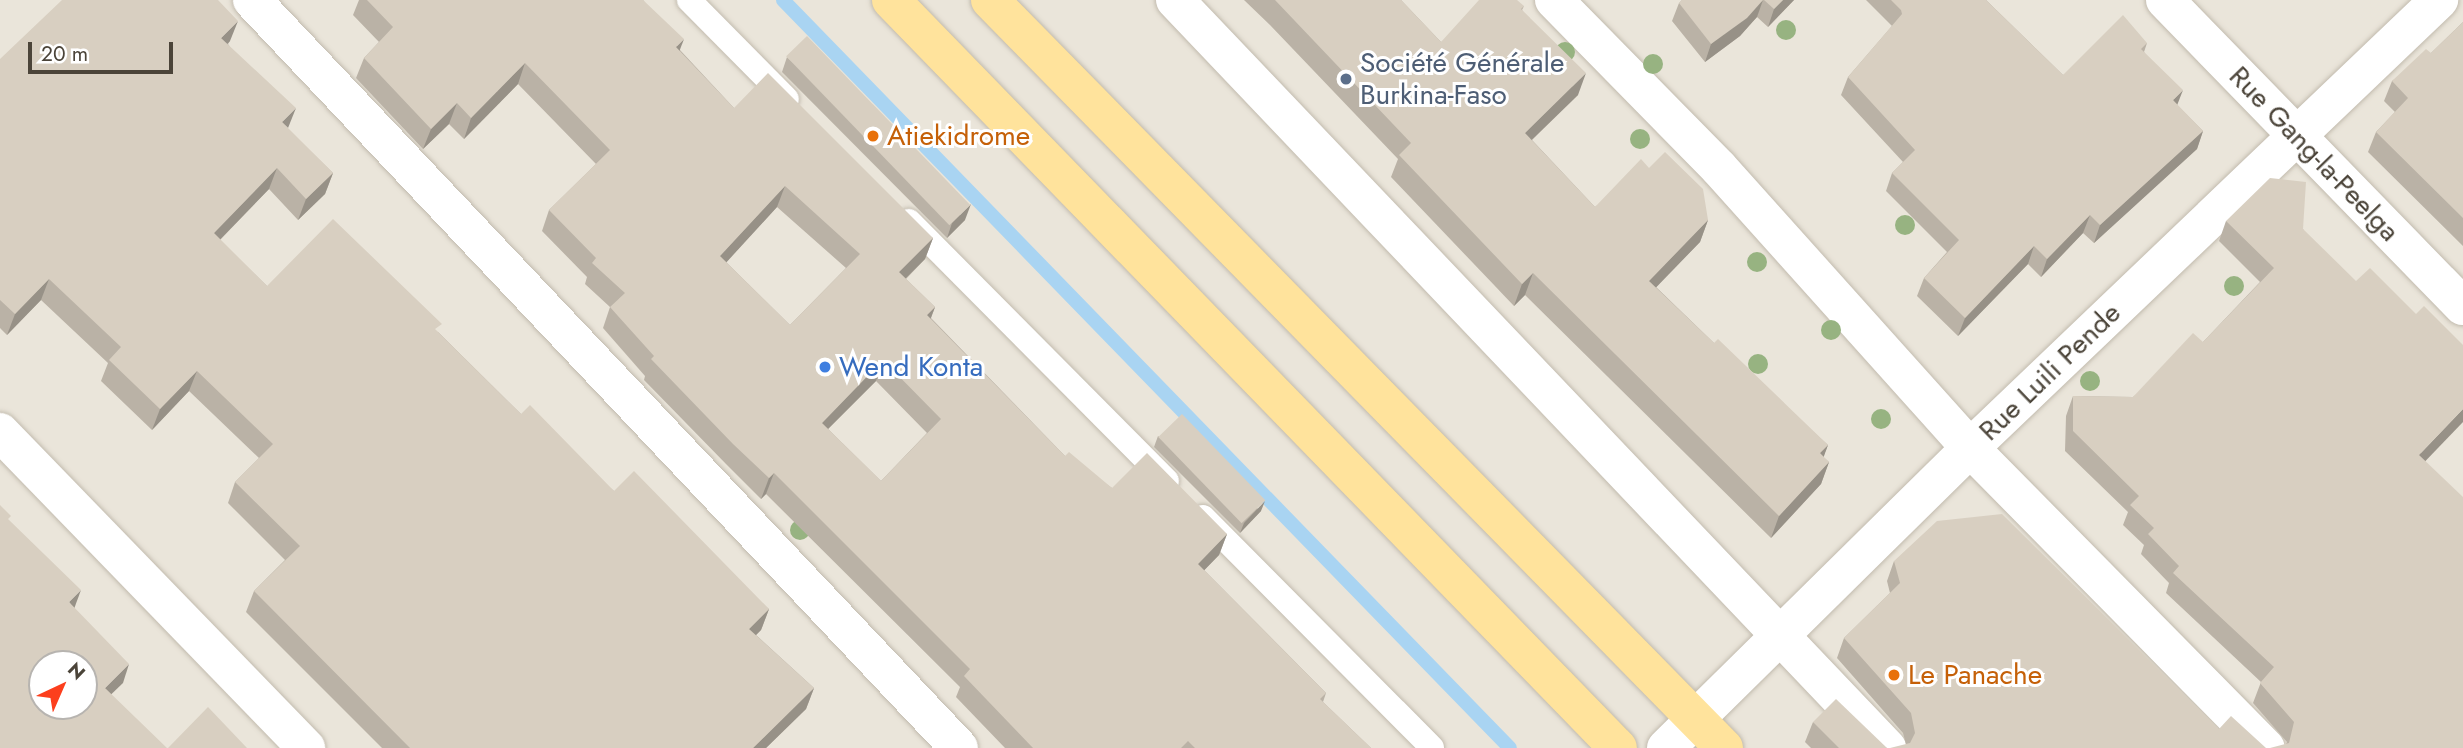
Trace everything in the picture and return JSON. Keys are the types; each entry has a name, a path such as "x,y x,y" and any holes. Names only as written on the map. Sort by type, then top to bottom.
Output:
{"main road":[{"path":"891,0 1618,748"},
{"path":"990,0 1724,748"}],"street":[{"path":"252,0 959,748"},
{"path":"1175,0 1886,748"},
{"path":"1554,0 1719,168 1970,448 2266,748"},
{"name":"Rue Gang-la-Peelga","path":"2165,0 2463,306"},
{"name":"Rue Luili Pende","path":"1666,748 1970,448 2439,0"},
{"path":"0,432 306,748"}],"lane":[{"path":"689,0 807,118"},
{"path":"895,207 1432,748"}],"shaded area":[{"path":"0,0 2463,0 2463,748 0,748"}],"building":[{"path":"62,0 218,0 238,21 221,38 296,108 282,122 333,173 306,199 277,168 214,233 267,286 333,219 442,324 435,329 521,414 530,405 614,491 634,471 769,609 749,629 814,688 753,748 410,748 254,591 300,546 235,482 273,444 197,371 160,409 109,360 121,347 49,279 15,314 0,300 0,59"},
{"path":"367,0 643,0 684,39 676,47 734,108 768,73 933,238 899,272 935,307 927,315 1065,456 1069,452 1112,488 1147,453 1227,534 1198,564 1326,693 1320,699 1371,748 1195,748 1188,741 1181,748 1033,748 964,676 970,669 774,473 769,478 733,444 651,359 654,356 610,307 625,293 592,263 596,258 549,210 610,150 525,63 471,118 457,103 431,129 364,58 393,27","holes":["785,186 860,254 790,325 720,256","883,360 941,419 881,481 822,423"]},
{"path":"1275,0 1401,0 1441,42 1479,0 1517,0 1524,6 1521,9 1586,73 1525,133 1595,207 1641,159 1649,168 1665,152 1703,189 1708,220 1649,281 1714,343 1718,339 1828,445 1820,453 1829,462 1779,516 1533,273 1522,284 1399,155 1411,143"},
{"path":"1682,0 1763,0 1747,18 1711,44 1679,3"},
{"path":"1764,0 1783,0 1774,9"},
{"path":"1891,0 1986,0 2063,75 2123,15 2147,43 2141,49 2183,90 2173,100 2203,131 2100,225 2090,215 2047,259 2034,246 1965,318 1924,278 1959,240 1892,173 1915,150 1848,77 1902,14"},
{"path":"2463,22 2463,218 2376,132 2408,98 2392,81 2426,49 2431,53"},
{"path":"807,36 970,205 949,225 786,56"},
{"path":"2270,178 2306,182 2303,229 2356,281 2370,268 2416,314 2424,306 2463,345 2463,409 2419,455 2463,497 2463,748 2270,748 2289,743 2294,722 2260,683 2274,667 2173,573 2179,566 2148,534 2154,528 2130,505 2139,496 2073,431 2073,396 2133,397 2193,333 2203,342 2274,268 2226,221"},
{"path":"1182,414 1265,500 1242,523 1158,437"},
{"path":"0,505 11,516 8,519 81,590 69,602 129,664 105,688 167,748 0,748"},
{"path":"2002,514 2219,729 2231,716 2266,748 1890,748 1910,743 1915,733 1911,713 1844,638 1900,583 1894,561 1937,521"},
{"path":"1836,699 1887,748 1839,748 1813,722"},
{"path":"208,707 247,748 168,748"}],"waterway":[{"path":"783,0 1510,748"}],"place":[{"name":"Société Générale Burkina-Faso","path":"1346,79"},
{"name":"Atiekidrome","path":"873,136"},
{"name":"Wend Konta","path":"825,367"},
{"name":"Le Panache","path":"1894,675"}]}
